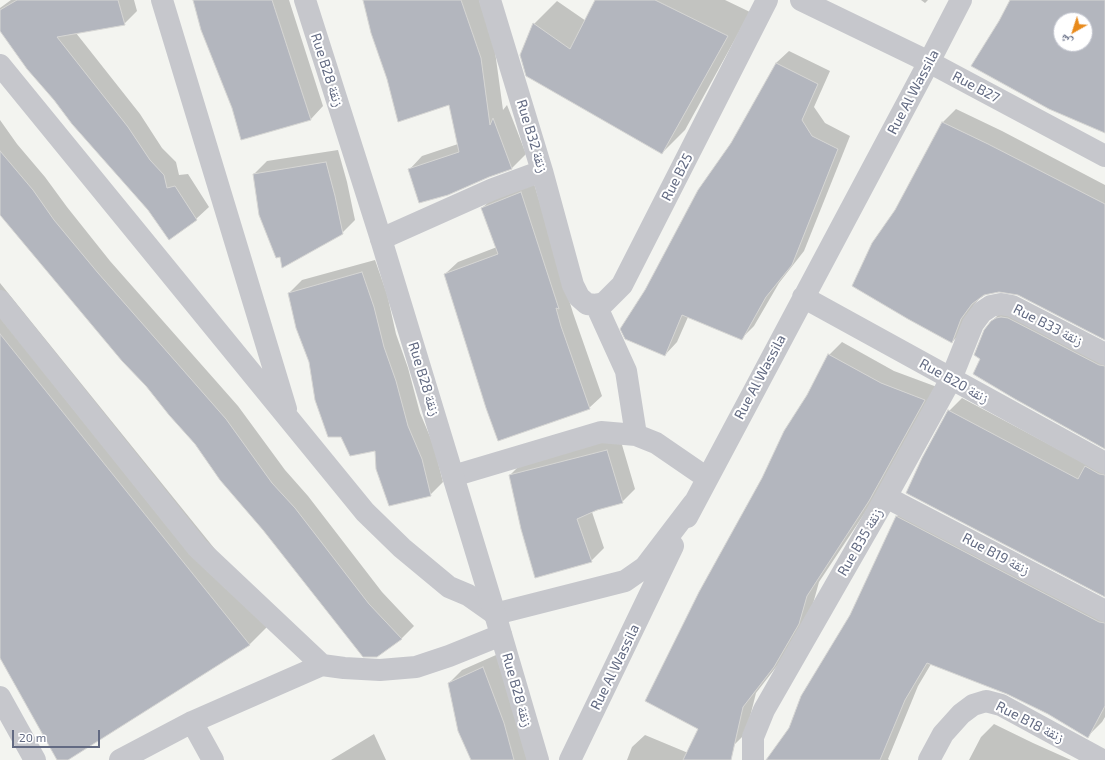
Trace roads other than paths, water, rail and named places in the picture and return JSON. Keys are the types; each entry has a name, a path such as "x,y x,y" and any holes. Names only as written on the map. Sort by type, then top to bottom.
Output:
{"street":[{"path":"162,0 289,420"},
{"name":"Rue B28 زنقة","path":"305,0 381,239 538,760"},
{"name":"Rue B32 زنقة","path":"490,0 542,171 571,273 573,285 579,297 587,304 596,305"},
{"name":"Rue B25","path":"596,305 604,303 622,284 768,0"},
{"name":"Rue B27","path":"801,0 929,62 1105,156"},
{"name":"Rue Al Wassila","path":"570,760 693,504 961,0"},
{"path":"0,65 118,207 365,512 402,548 449,587 468,595 495,614 625,581 645,567 693,504"},
{"path":"381,239 493,188 542,171"},
{"name":"Rue B20 زنقة","path":"803,297 1105,463"},
{"path":"0,301 198,548 322,665"},
{"name":"Rue B33 زنقة","path":"973,324 982,312 991,306 1001,304 1012,306 1105,354"},
{"path":"596,305 626,371 636,435"},
{"name":"Rue B35 زنقة","path":"753,760 753,737 764,710 886,497 951,379 973,324"},
{"path":"453,476 601,432 636,435 656,443 707,478"},
{"name":"Rue B19 زنقة","path":"886,497 1105,611"},
{"path":"120,760 192,722 322,665 380,670 416,667 449,656 501,635"},
{"path":"0,697 35,760"},
{"name":"Rue B18 زنقة","path":"929,760 943,734 961,714 973,705 986,701 1001,705 1104,759"},
{"path":"192,722 213,760"}]}
